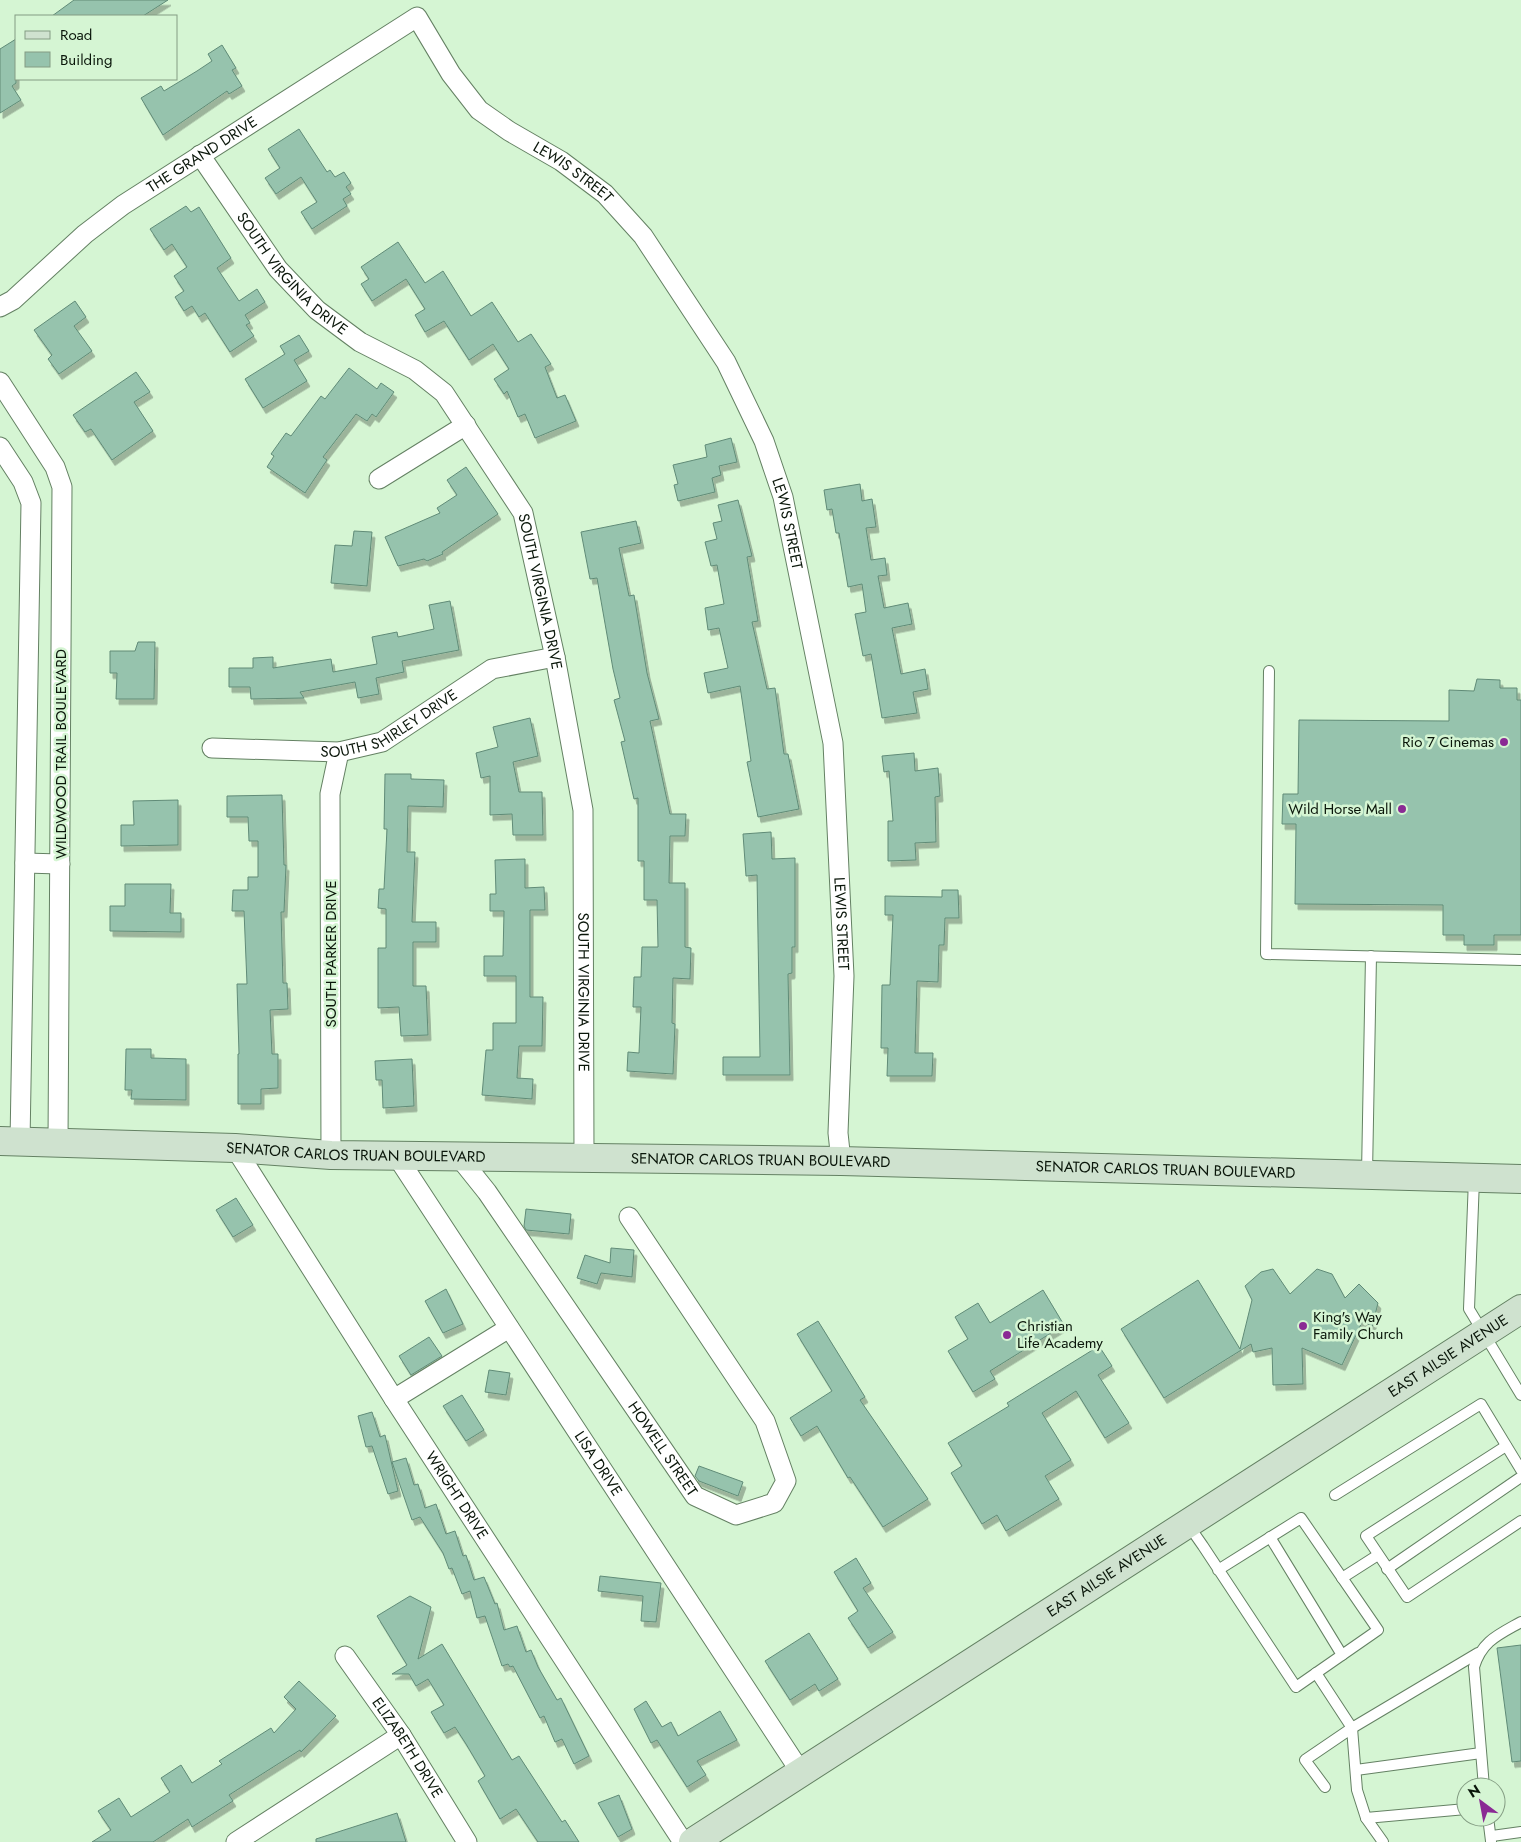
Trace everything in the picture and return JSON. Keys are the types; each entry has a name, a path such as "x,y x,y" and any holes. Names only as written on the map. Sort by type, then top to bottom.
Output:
{"main road":[{"name":"SENATOR CARLOS TRUAN BOULEVARD","path":"10,1141 235,1148 331,1155 841,1161 1521,1179"},
{"name":"EAST AILSIE AVENUE","path":"693,1842 800,1771 1521,1308"}],"street":[{"name":"THE GRAND DRIVE","path":"0,307 34,282 85,234 123,205 417,17"},
{"name":"LEWIS STREET","path":"417,17 451,74 479,110 508,131 561,161 605,194 643,236 726,362 764,441 783,497 833,743 844,976 838,1133 841,1161"},
{"name":"SOUTH VIRGINIA DRIVE","path":"200,155 278,269 317,310 360,342 415,370 444,393 524,514 555,657 582,810 584,1158"},
{"name":"WILDWOOD TRAIL BOULEVARD","path":"0,382 55,467 62,487 58,1142"},
{"path":"379,479 466,425"},
{"path":"0,447 23,482 31,503 25,864 10,1141"},
{"path":"29,599 62,600"},
{"name":"SOUTH SHIRLEY DRIVE","path":"212,748 338,752 382,742 492,669 555,657"},
{"name":"SOUTH PARKER DRIVE","path":"331,1155 330,794 338,752"},
{"path":"25,864 60,864"},
{"name":"WRIGHT DRIVE","path":"235,1148 394,1398 683,1842"},
{"name":"LISA DRIVE","path":"396,1155 800,1771"},
{"name":"HOWELL STREET","path":"459,1157 488,1192 695,1496 736,1515 774,1503 786,1481 765,1421 629,1217"},
{"path":"394,1398 509,1328"},
{"name":"ELIZABETH DRIVE","path":"345,1656 401,1735 467,1842"},
{"path":"236,1842 401,1735"}],"lane":[{"path":"1270,671 1266,954 1521,960"},
{"path":"1367,1175 1370,956"},
{"path":"1474,1178 1469,1309 1520,1390"},
{"path":"1335,1495 1481,1404 1521,1470"},
{"path":"1506,1446 1366,1536 1407,1597 1521,1521"},
{"path":"1387,1569 1521,1477"},
{"path":"1187,1523 1218,1570 1296,1687 1378,1630 1301,1518 1218,1570"},
{"path":"1270,1538 1342,1655"},
{"path":"1342,1578 1378,1555"},
{"path":"1325,1788 1305,1760 1352,1728 1478,1653 1491,1638 1521,1622"},
{"path":"1478,1653 1474,1668 1483,1777"},
{"path":"1316,1673 1352,1728 1357,1790 1366,1818 1383,1842"},
{"path":"1356,1770 1481,1753"},
{"path":"1366,1818 1456,1810"},
{"path":"1491,1839 1521,1832"}],"building":[{"path":"74,0 168,0 145,15 53,15"},
{"path":"15,40 16,83 12,86 21,100 0,113 0,49"},
{"path":"222,45 236,68 232,70 242,86 229,94 227,91 163,135 141,98 161,86 164,91 197,71 212,61 208,54"},
{"path":"299,129 327,172 330,170 335,177 344,172 351,183 346,187 351,194 343,199 347,206 312,229 301,212 317,202 301,177 276,194 265,178 280,168 268,149"},
{"path":"186,206 191,212 199,207 231,258 217,268 239,301 257,289 265,302 245,315 250,323 246,325 254,336 230,352 205,313 199,317 192,306 184,311 175,297 184,291 174,276 187,267 172,244 164,250 150,229"},
{"path":"398,242 425,283 443,271 471,316 492,302 518,342 531,334 551,364 545,367 557,398 565,395 576,421 535,438 525,414 518,417 507,391 504,394 494,379 509,369 493,344 469,360 444,321 425,332 415,315 425,309 406,279 372,301 361,284 369,279 361,267"},
{"path":"75,301 86,317 74,326 92,351 59,374 48,359 52,355 34,330"},
{"path":"299,335 309,351 294,360 307,381 263,408 245,379 285,354 280,346"},
{"path":"349,368 377,389 381,383 394,392 376,417 372,414 367,421 356,414 323,457 327,460 305,493 267,467 274,456 271,454 286,433 291,436 321,396 325,399"},
{"path":"136,372 150,392 134,402 153,431 112,460 91,429 85,432 73,415"},
{"path":"731,438 737,462 719,466 721,475 712,478 715,492 678,501 674,485 678,484 673,465 707,457 705,445"},
{"path":"466,467 498,514 442,552 443,554 427,561 424,559 398,566 385,537 440,513 437,508 457,495 447,480"},
{"path":"860,484 862,501 872,499 876,527 866,528 871,560 885,558 887,575 878,576 884,608 908,603 912,624 892,628 901,674 925,669 928,689 913,692 917,713 882,718 871,654 863,656 855,614 866,612 862,584 848,587 839,533 836,533 832,509 827,510 824,490"},
{"path":"738,500 752,556 747,557 758,621 752,622 767,689 775,688 784,754 788,754 799,809 758,817 747,762 751,761 740,686 708,693 704,673 728,668 719,628 708,630 705,608 724,604 717,565 711,566 705,542 717,539 713,523 722,521 718,505"},
{"path":"636,521 641,543 619,548 629,596 634,595 647,673 659,719 650,721 670,814 686,814 685,836 670,836 669,883 685,883 685,947 691,948 690,979 673,978 672,1023 675,1024 673,1074 627,1071 628,1052 639,1053 641,1007 633,1007 634,977 641,977 642,947 658,947 657,900 644,900 644,861 638,861 638,798 634,799 621,742 625,741 614,700 620,698 597,578 590,579 581,532"},
{"path":"354,531 372,532 367,586 331,583 335,545 352,546"},
{"path":"450,601 459,650 402,661 404,672 376,678 379,694 358,698 355,682 300,692 304,698 251,699 250,687 229,687 229,668 253,668 253,658 273,657 273,668 331,659 333,672 377,664 372,637 397,632 398,637 434,629 429,605"},
{"path":"138,642 155,642 154,699 116,699 117,673 110,673 110,651 135,651"},
{"name":"Wild Horse Mall","path":"1477,679 1500,680 1500,688 1517,688 1517,700 1521,700 1521,935 1494,935 1494,945 1464,945 1464,935 1443,935 1443,905 1295,904 1296,824 1282,824 1283,794 1298,794 1299,720 1449,721 1449,690 1474,691"},
{"path":"530,718 538,756 513,762 519,792 542,792 543,835 513,835 512,814 490,815 490,776 481,778 476,753 498,747 493,727"},
{"path":"914,753 915,771 938,768 940,796 935,797 936,842 915,843 916,860 888,861 888,821 893,821 889,771 884,772 882,756"},
{"path":"385,774 411,774 411,779 444,780 443,807 408,806 407,852 415,852 412,922 436,922 436,942 413,942 413,986 426,986 428,1035 401,1036 399,1007 378,1008 378,948 386,948 386,909 378,908 379,889 384,889 387,829 384,829"},
{"path":"282,795 284,865 286,865 284,912 281,912 283,983 287,983 288,1009 270,1010 272,1054 278,1054 278,1088 261,1089 261,1104 238,1104 237,984 247,984 244,911 232,911 233,890 248,890 248,877 258,877 258,841 249,841 248,817 227,817 227,796"},
{"path":"178,800 178,845 121,846 121,825 134,825 133,801"},
{"path":"771,832 772,859 795,858 795,947 792,947 792,973 788,974 790,1075 723,1075 723,1057 760,1057 757,875 746,876 743,834"},
{"path":"525,859 525,888 544,887 545,910 530,910 530,997 543,997 542,1046 519,1046 517,1078 533,1079 532,1099 482,1095 486,1050 493,1050 493,1023 516,1023 516,976 484,976 484,956 503,956 504,911 490,911 490,894 496,894 495,860"},
{"path":"125,884 171,884 170,913 181,913 181,932 110,931 110,906 125,906"},
{"path":"942,890 958,890 959,918 945,918 944,945 939,945 938,982 917,981 915,1053 933,1053 932,1076 887,1076 888,1048 881,1048 882,985 890,985 893,915 885,915 885,896 942,897"},
{"path":"126,1049 151,1049 151,1058 186,1059 186,1100 131,1099 132,1090 125,1090"},
{"path":"412,1059 414,1106 383,1108 382,1080 376,1080 375,1061"},
{"path":"236,1198 253,1225 233,1237 216,1210"},
{"path":"526,1209 571,1214 569,1234 526,1230 524,1226"},
{"path":"611,1248 634,1250 632,1277 601,1273 597,1284 577,1278 585,1255 610,1263"},
{"path":"1273,1269 1290,1294 1317,1269 1332,1274 1345,1298 1359,1284 1378,1303 1372,1327 1363,1320 1342,1365 1302,1348 1303,1384 1273,1385 1272,1348 1253,1352 1251,1344 1164,1398 1121,1329 1198,1280 1240,1349 1252,1300 1245,1286 1261,1272"},
{"path":"446,1289 463,1324 443,1333 425,1301"},
{"path":"1043,1290 1064,1325 990,1371 995,1379 973,1392 948,1351 968,1339 955,1317 978,1303 990,1323"},
{"path":"818,1321 865,1397 860,1400 928,1499 883,1527 850,1477 848,1478 817,1426 801,1436 790,1418 832,1391 797,1334"},
{"path":"429,1337 442,1356 411,1375 399,1356"},
{"path":"1099,1346 1112,1366 1098,1375 1129,1423 1105,1438 1076,1391 1042,1413 1071,1460 1045,1476 1059,1499 1006,1531 997,1515 982,1524 951,1473 962,1466 948,1443 1009,1406 1007,1403"},
{"path":"489,1370 510,1373 506,1395 485,1392"},
{"path":"462,1395 484,1430 466,1441 443,1406"},
{"path":"372,1412 380,1437 385,1435 398,1491 388,1494 372,1446 366,1447 358,1416"},
{"path":"406,1458 414,1485 418,1484 425,1508 436,1504 446,1534 455,1531 463,1556 466,1555 474,1580 484,1577 495,1604 497,1603 504,1630 517,1626 526,1652 531,1650 538,1667 557,1700 561,1698 589,1756 574,1764 562,1739 555,1742 544,1716 540,1718 513,1666 510,1667 508,1664 502,1666 485,1616 477,1618 470,1591 462,1594 452,1568 449,1569 443,1553 420,1517 412,1520 392,1462"},
{"path":"699,1466 743,1482 738,1496 699,1481 695,1476"},
{"path":"856,1558 871,1583 863,1588 893,1632 868,1648 848,1618 858,1611 834,1572"},
{"path":"600,1576 661,1583 656,1622 641,1621 643,1596 598,1591"},
{"path":"410,1596 431,1607 418,1659 442,1644 512,1760 519,1756 562,1822 565,1820 579,1842 538,1842 516,1809 500,1819 478,1781 485,1776 466,1744 455,1727 444,1733 431,1712 444,1705 428,1679 416,1686 409,1674 392,1674 407,1665 377,1616"},
{"path":"809,1633 838,1679 819,1691 815,1684 790,1700 765,1661"},
{"path":"1521,1645 1521,1761 1512,1762 1497,1648"},
{"path":"299,1681 336,1716 301,1752 300,1750 229,1795 233,1801 192,1827 188,1819 153,1842 92,1842 111,1830 98,1811 119,1798 131,1817 170,1792 161,1778 181,1765 192,1783 222,1764 219,1761 271,1728 274,1733 296,1709 284,1697"},
{"path":"646,1701 662,1727 671,1722 678,1736 720,1711 737,1740 697,1761 706,1775 687,1787 657,1740 651,1743 634,1709"},
{"path":"619,1795 632,1829 618,1837 598,1803"},
{"path":"397,1813 406,1842 316,1842 316,1839"}],"place":[{"name":"Rio 7 Cinemas","path":"1504,742"},
{"name":"Wild Horse Mall","path":"1402,809"},
{"name":"King's Way Family Church","path":"1303,1326"},
{"name":"Christian Life Academy","path":"1007,1335"}]}
